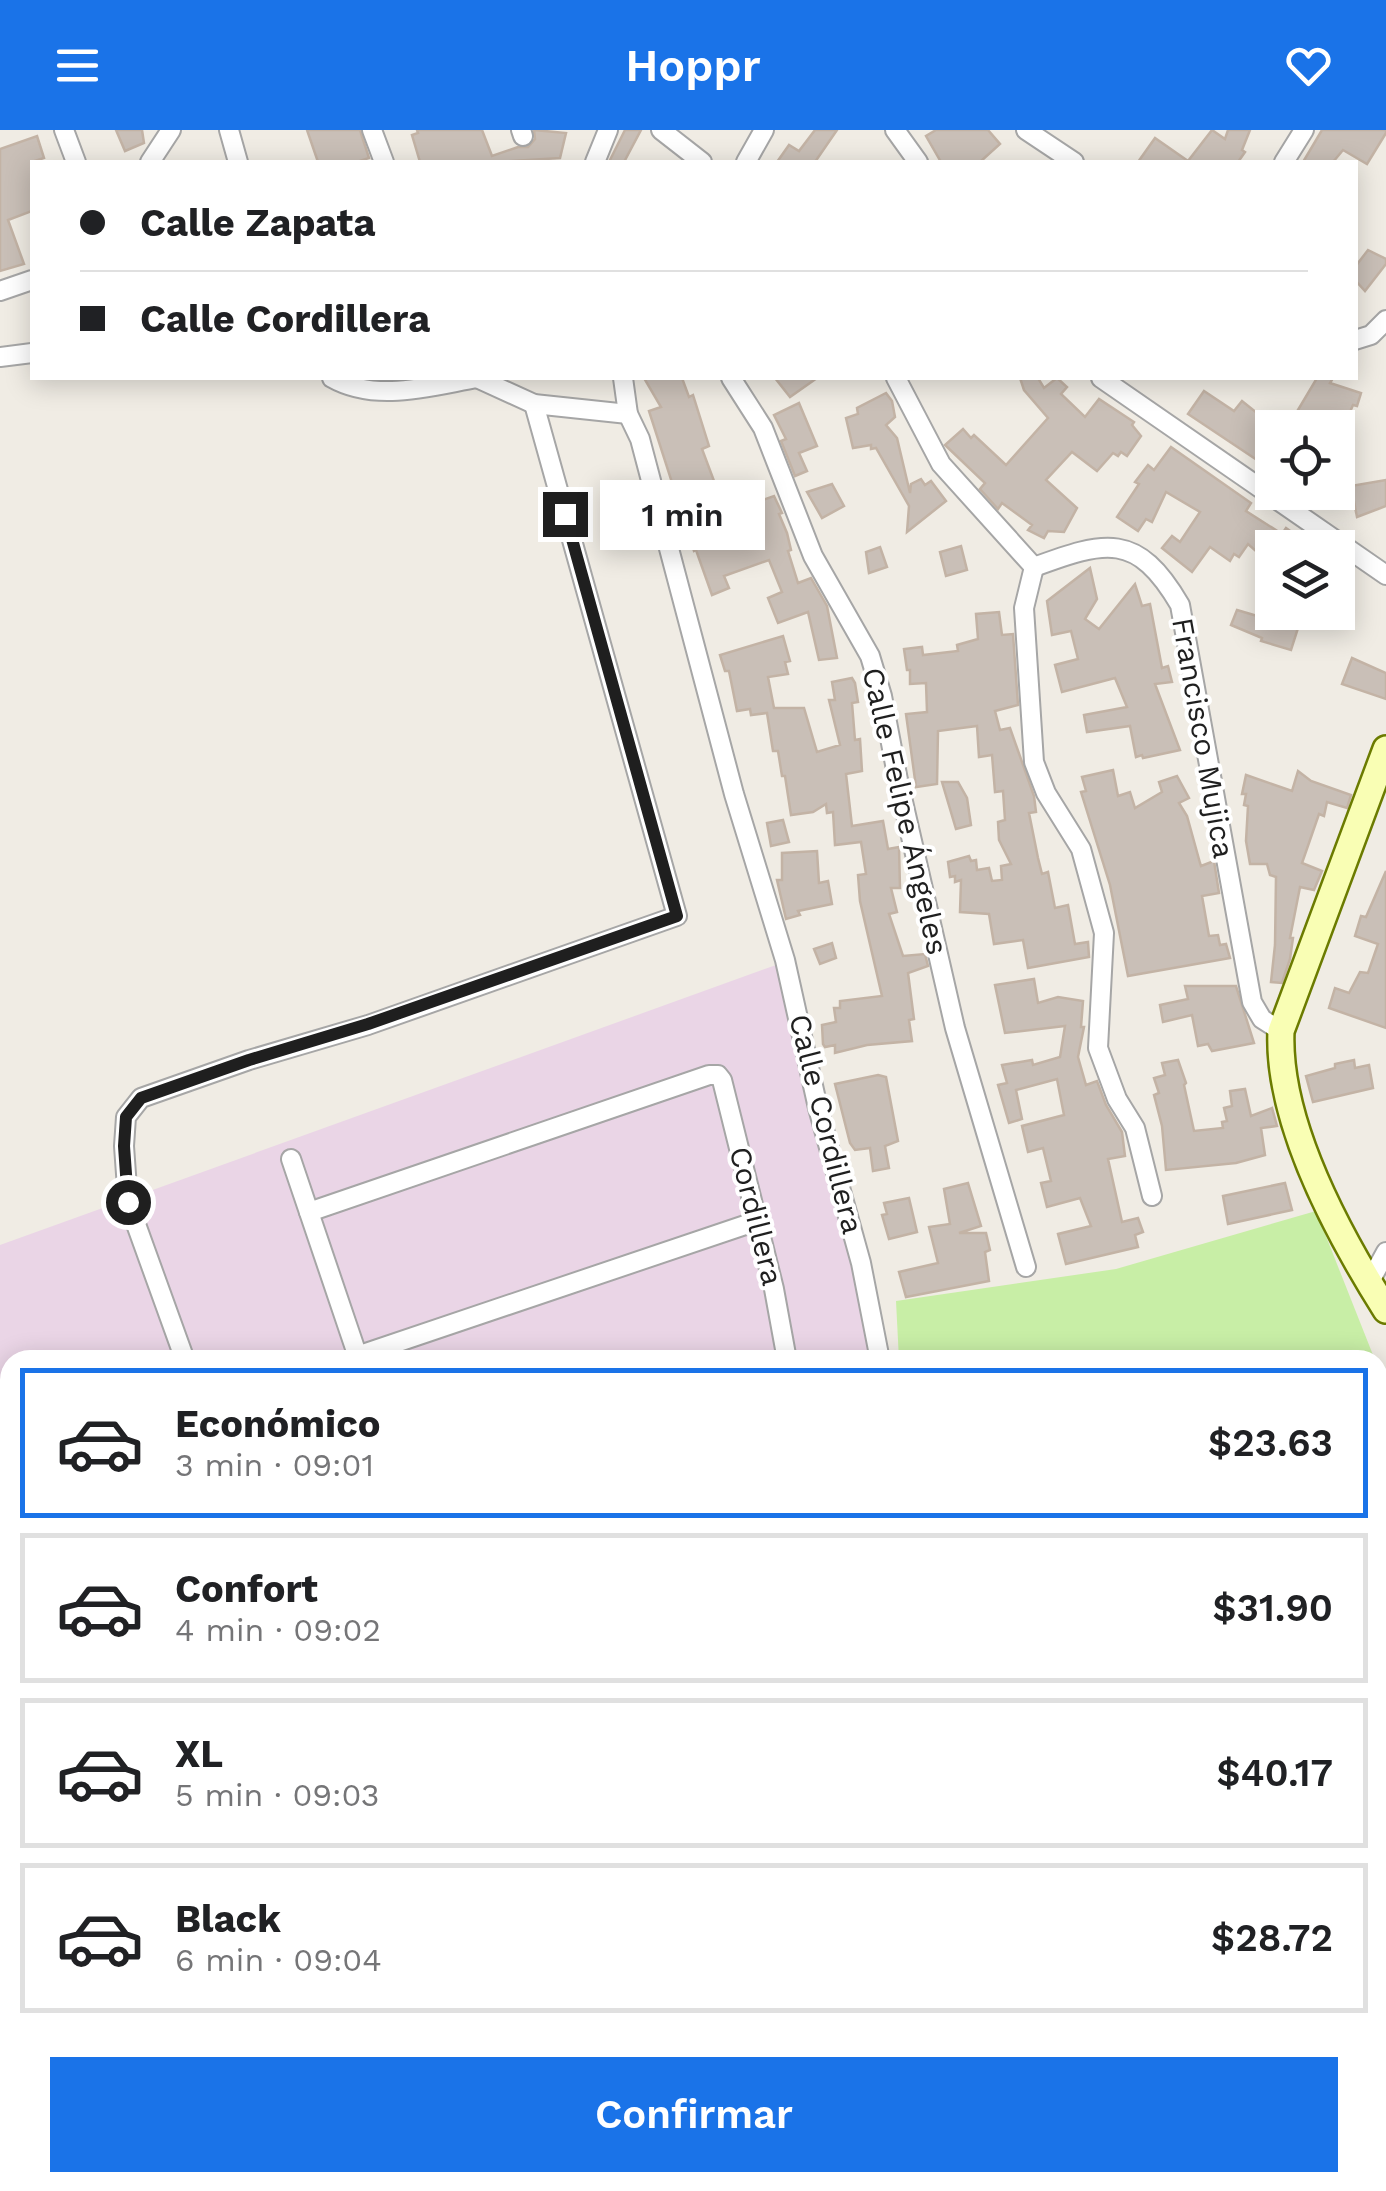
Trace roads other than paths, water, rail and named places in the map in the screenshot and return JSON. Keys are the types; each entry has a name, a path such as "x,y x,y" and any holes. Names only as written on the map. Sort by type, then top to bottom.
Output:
{"main road":[{"path":"1386,749 1280,1030 1280,1056 1303,1146 1386,1310"}],"street":[{"path":"64,130 75,160"},
{"path":"151,160 171,130"},
{"path":"229,130 237,160"},
{"path":"372,130 383,160"},
{"path":"596,160 608,130"},
{"path":"661,130 699,160"},
{"path":"747,160 764,130"},
{"path":"896,130 917,160"},
{"path":"1026,130 1071,160"},
{"path":"1285,160 1304,130"},
{"path":"0,291 30,281"},
{"path":"1358,339 1371,335 1386,320"},
{"path":"0,357 30,352"},
{"path":"336,380 381,391 405,391 466,380"},
{"path":"481,380 534,404 628,414"},
{"name":"Calle Cordillera","path":"623,380 628,414 640,439 734,794 785,960 818,1108 861,1262 878,1350"},
{"name":"Calle Felipe Ángeles","path":"732,380 764,428 813,556 870,656 955,1028 1026,1267"},
{"path":"897,380 940,464 1034,567 1024,608 1034,762 1046,792 1081,849 1100,916 1104,933 1098,1048 1116,1099 1135,1128 1152,1196"},
{"path":"1104,380 1386,576"},
{"path":"181,1350 128,1202 126,1117 141,1098 677,916 534,404"},
{"name":"Francisco Mujica","path":"1034,567 1086,548 1114,547 1135,554 1162,574 1180,605 1252,1002 1262,1019 1280,1030"},
{"name":"Cordillera","path":"309,1212 718,1075 758,1221 785,1350"},
{"path":"291,1158 355,1350"},
{"path":"381,1350 758,1221"},
{"path":"1369,1283 1386,1252"}]}
